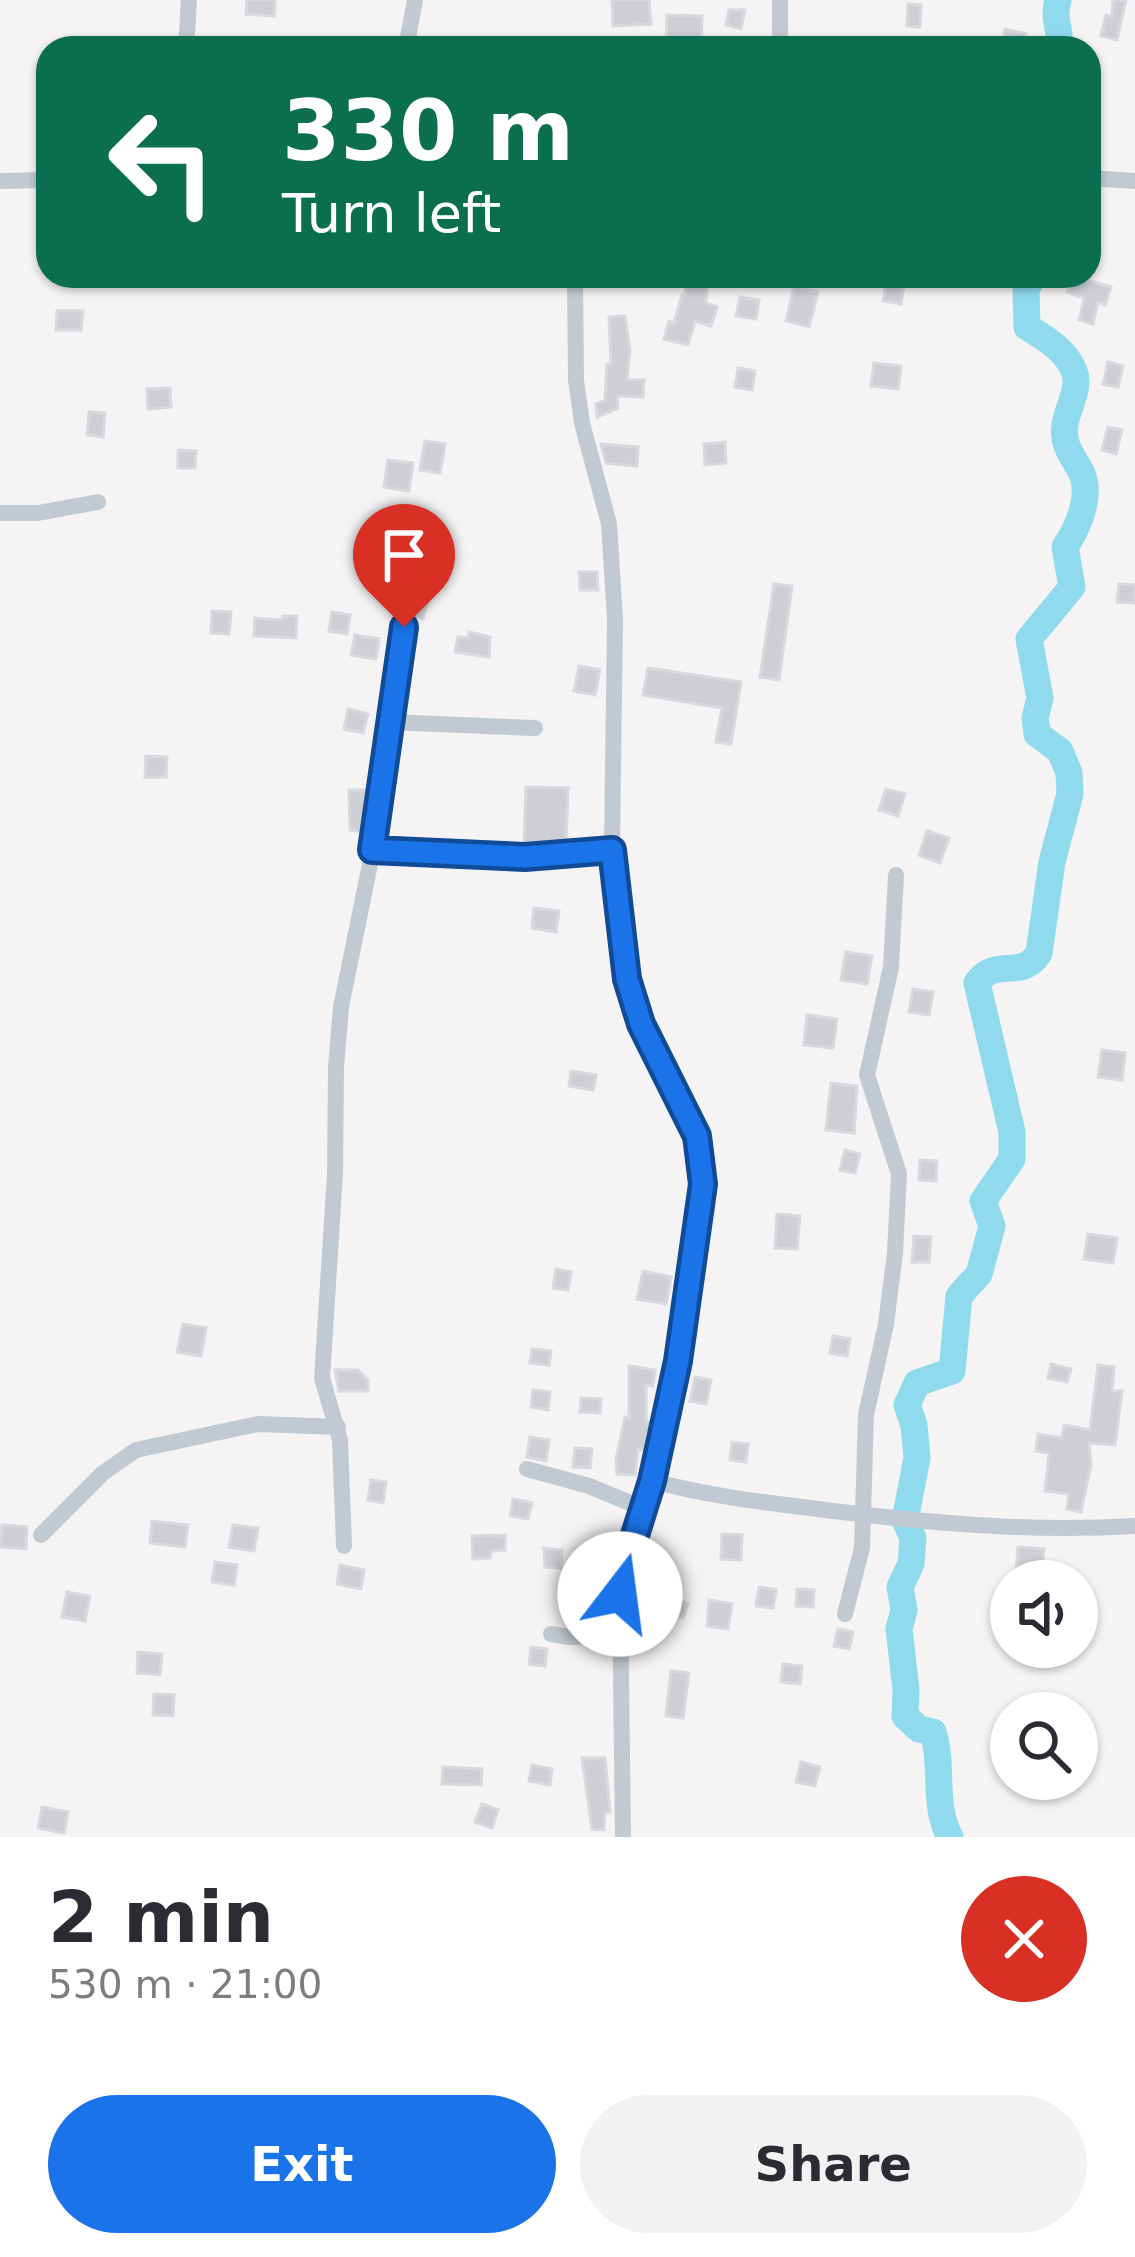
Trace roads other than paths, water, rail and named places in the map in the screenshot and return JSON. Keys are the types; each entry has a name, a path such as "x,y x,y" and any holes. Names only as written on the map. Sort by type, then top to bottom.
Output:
{"street":[{"path":"187,36 189,0"},
{"path":"408,36 416,0"},
{"path":"780,0 780,36"},
{"path":"1101,179 1135,181"},
{"path":"0,181 36,180"},
{"path":"575,288 576,380 589,455 609,524 615,619 612,850 632,995 702,1154 698,1235 678,1361 645,1509 624,1570 620,1634 623,1837"},
{"path":"0,513 38,513 98,502"},
{"path":"344,1546 338,1426 322,1378 337,1067 341,1006 378,825 404,627"},
{"path":"389,722 536,728"},
{"path":"372,850 525,857 612,850"},
{"path":"845,1614 862,1548 866,1415 886,1324 895,1253 899,1174 867,1075 891,967 896,875"},
{"path":"41,1535 103,1473 136,1450 258,1424 338,1426"},
{"path":"526,1469 590,1486 645,1509"},
{"path":"652,1481 724,1499 865,1516 1023,1527 1135,1526"},
{"path":"550,1634 620,1634"}],"waterway":[{"path":"1058,0 1059,36"},
{"path":"950,1837 941,1811 933,1732 919,1729 905,1716 900,1587 911,1564 913,1538 905,1520 917,1458 907,1405 917,1383 952,1371 959,1296 979,1274 992,1226 983,1201 1012,1159 1012,1132 977,983 992,971 1025,966 1039,953 1052,862 1070,794 1069,773 1060,751 1037,734 1040,698 1029,639 1072,587 1065,547 1085,498 1083,477 1065,437 1076,384 1074,371 1060,351 1027,327 1027,288"}]}
